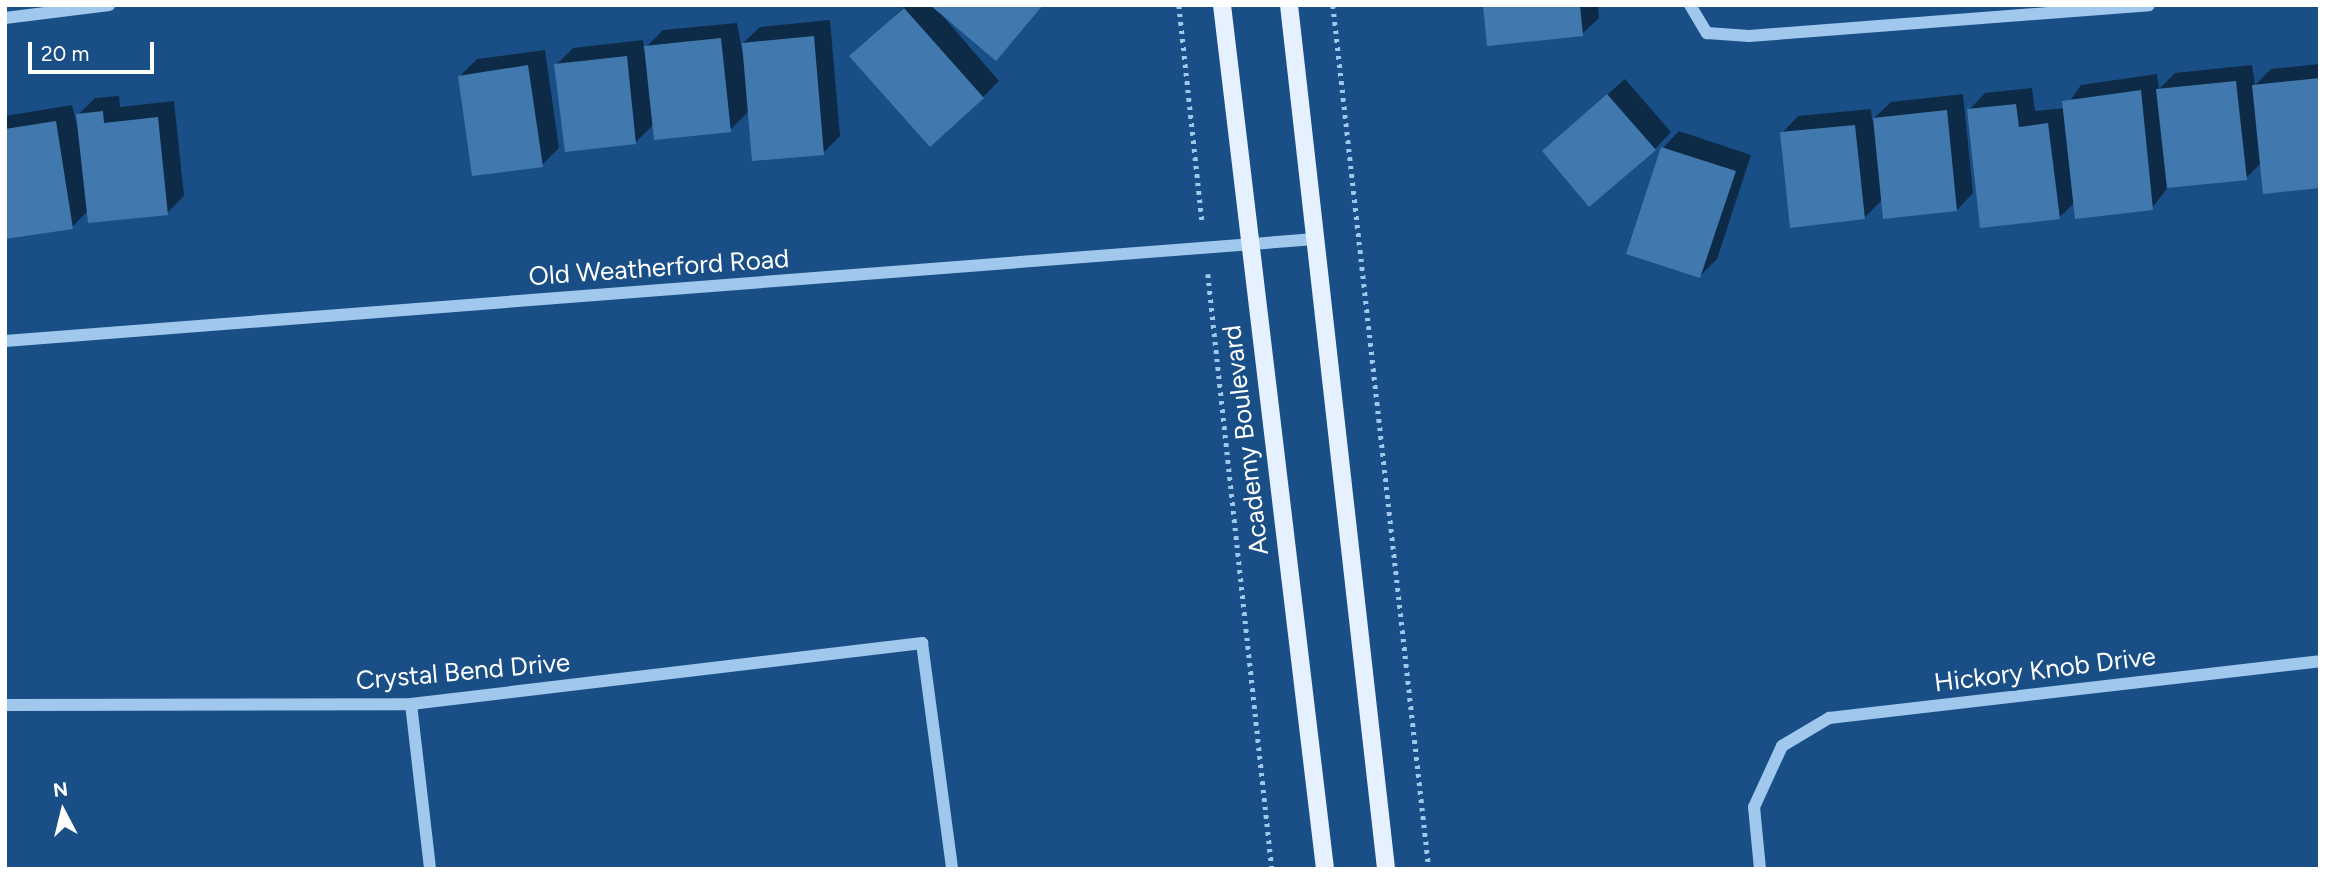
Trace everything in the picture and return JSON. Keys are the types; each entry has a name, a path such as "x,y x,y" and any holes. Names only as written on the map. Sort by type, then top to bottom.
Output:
{"main road":[{"name":"Academy Boulevard","path":"1222,5 1325,869"},
{"path":"1289,5 1386,869"}],"street":[{"path":"5,18 109,5"},
{"path":"1690,5 1707,33 1749,36 2149,5"},
{"name":"Old Weatherford Road","path":"5,341 1315,239"},
{"name":"Crystal Bend Drive","path":"5,705 411,704 922,643 952,869"},
{"name":"Hickory Knob Drive","path":"1760,869 1754,807 1782,746 1829,718 2320,661"},
{"path":"411,704 430,869"}],"path":[{"path":"1179,5 1272,869"},
{"path":"1333,5 1429,869"}],"building":[{"path":"930,5 1043,5 996,61"},
{"path":"1483,5 1580,5 1583,36 1487,46"},
{"path":"904,8 984,98 930,147 849,56"},
{"path":"814,36 824,155 752,161 742,43"},
{"path":"721,38 731,132 654,140 644,46"},
{"path":"627,56 636,144 565,152 554,64"},
{"path":"528,65 543,167 472,176 458,76"},
{"path":"2320,78 2320,188 2263,194 2252,85"},
{"path":"2236,81 2247,180 2167,188 2156,89"},
{"path":"2141,90 2153,210 2075,219 2062,101"},
{"path":"1607,94 1656,150 1589,207 1542,151"},
{"path":"2016,104 2019,127 2048,123 2060,219 1980,228 1967,109"},
{"path":"1947,110 1957,211 1883,219 1873,118"},
{"path":"103,111 104,123 158,117 168,215 88,223 76,114"},
{"path":"56,121 73,229 5,239 5,129"},
{"path":"1855,125 1865,219 1790,228 1780,132"},
{"path":"1661,147 1736,171 1700,278 1626,254"}]}
